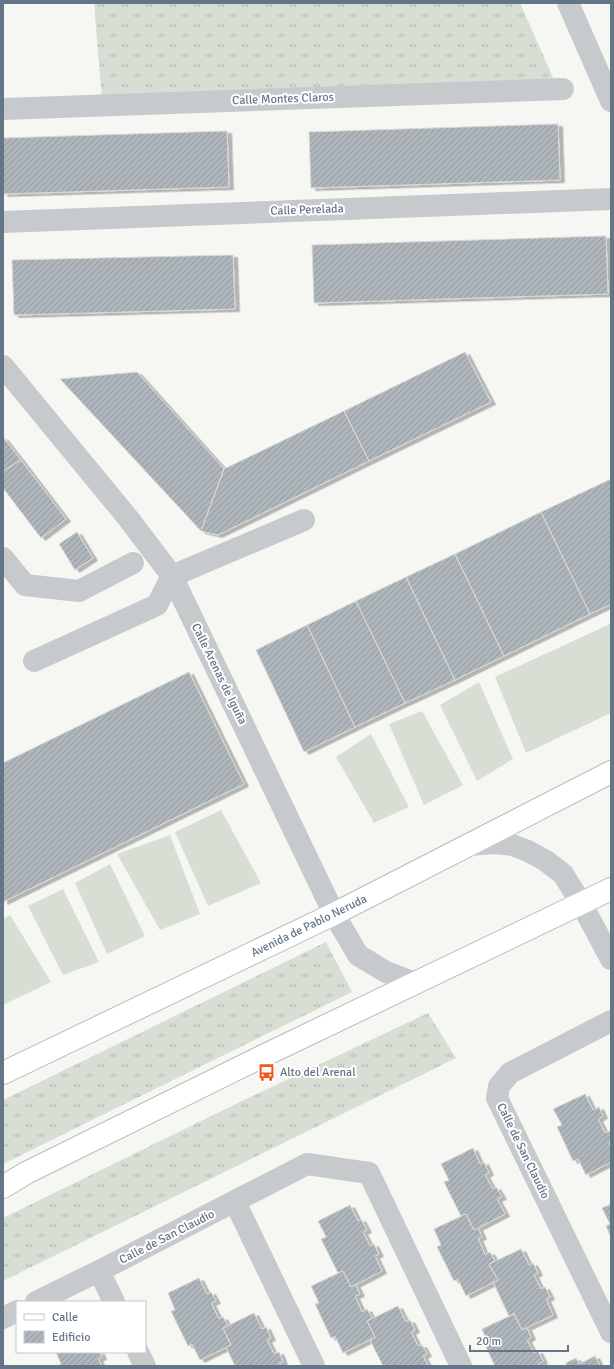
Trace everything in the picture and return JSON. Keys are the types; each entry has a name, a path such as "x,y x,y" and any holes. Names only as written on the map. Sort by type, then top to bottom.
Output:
{"main road":[{"name":"Avenida de Pablo Neruda","path":"3,1073 334,914 611,772"},
{"path":"3,1187 26,1173 245,1064 611,889"}],"street":[{"path":"568,3 611,101"},
{"name":"Calle Montes Claros","path":"3,109 563,89"},
{"name":"Calle Perelada","path":"3,222 611,198"},
{"name":"Calle Arenas de Iguña","path":"3,366 128,518 172,576 334,914 358,955 386,972 415,983"},
{"path":"34,661 157,605 172,576 304,520"},
{"path":"3,558 24,585 79,591 133,563"},
{"path":"469,845 495,843 512,845 528,851 546,861 563,874 582,903 611,959"},
{"name":"Calle de San Claudio","path":"611,1021 510,1073 499,1086 497,1098 611,1332"},
{"name":"Calle de San Claudio","path":"38,1301 307,1164 369,1173 461,1366"},
{"path":"235,1202 314,1366"},
{"path":"99,1271 114,1301"},
{"path":"3,1318 16,1312"},
{"path":"138,1353 145,1366"}],"green space":[{"path":"94,3 520,3 563,100 103,111"},
{"path":"610,624 611,713 526,753 495,677"},
{"path":"479,682 513,759 477,781 440,705"},
{"path":"422,711 463,785 424,805 389,724"},
{"path":"371,734 409,807 374,823 336,757"},
{"path":"221,810 261,883 208,906 175,832"},
{"path":"170,835 200,914 160,930 117,854"},
{"path":"110,864 145,936 107,954 75,883"},
{"path":"63,889 99,962 63,975 28,906"},
{"path":"10,915 51,982 3,1005 3,919"},
{"path":"326,942 352,992 3,1164 3,1100"},
{"path":"428,1013 456,1058 3,1281 3,1218 244,1100"}],"building":[{"path":"558,124 560,180 311,188 309,132"},
{"path":"227,131 229,187 3,194 3,138"},
{"path":"606,236 608,294 314,303 312,245"},
{"path":"233,255 235,309 14,315 12,260"},
{"path":"465,352 491,402 369,461 344,411"},
{"path":"137,372 224,469 201,531 60,379"},
{"path":"344,411 369,461 218,535 201,531 224,469"},
{"path":"3,437 21,460 3,471"},
{"path":"21,460 66,519 41,538 3,488 3,471"},
{"path":"611,479 611,604 590,614 541,512"},
{"path":"541,512 590,614 504,656 455,554"},
{"path":"77,532 93,558 75,570 59,544"},
{"path":"455,554 504,656 455,680 406,577"},
{"path":"406,577 455,680 405,703 356,601"},
{"path":"356,601 405,703 355,727 307,625"},
{"path":"307,625 355,727 304,752 256,650"},
{"path":"189,672 244,784 3,902 3,763"},
{"path":"585,1094 593,1110 599,1107 603,1116 598,1119 605,1133 610,1131 611,1133 611,1141 609,1142 611,1147 611,1162 586,1175 578,1159 573,1161 557,1127 562,1125 553,1109"},
{"path":"473,1148 480,1164 484,1162 489,1173 485,1175 493,1189 496,1187 502,1197 497,1199 505,1214 474,1230 466,1214 461,1216 444,1182 449,1180 441,1164"},
{"path":"611,1204 611,1237 606,1226 610,1224 602,1208"},
{"path":"350,1205 358,1221 361,1219 367,1230 363,1232 370,1246 374,1244 379,1254 375,1256 382,1271 351,1287 343,1271 338,1273 321,1239 326,1237 318,1221"},
{"path":"466,1214 474,1230 478,1228 482,1237 478,1238 485,1255 490,1252 495,1261 489,1264 498,1280 466,1296 458,1279 454,1281 437,1247 441,1245 434,1229"},
{"path":"521,1249 529,1265 533,1263 538,1273 534,1275 541,1289 545,1287 550,1297 546,1299 553,1315 522,1330 514,1313 509,1316 493,1282 498,1280 489,1264"},
{"path":"343,1271 351,1287 355,1284 360,1294 355,1296 362,1312 367,1309 372,1318 367,1321 375,1337 343,1353 335,1336 331,1338 315,1304 319,1303 311,1286"},
{"path":"199,1278 207,1294 211,1292 216,1301 211,1303 219,1319 223,1317 228,1326 223,1328 231,1345 200,1360 192,1344 188,1346 171,1311 175,1310 168,1293"},
{"path":"398,1306 406,1322 410,1320 415,1330 411,1332 418,1346 422,1345 427,1354 423,1356 428,1366 383,1366 370,1340 375,1337 367,1321"},
{"path":"254,1313 262,1329 266,1327 271,1338 267,1340 274,1354 279,1352 283,1362 279,1363 281,1366 235,1366 226,1347 231,1345 223,1328"},
{"path":"514,1314 522,1330 527,1328 531,1337 527,1340 534,1353 538,1351 543,1361 538,1364 539,1366 495,1366 486,1347 489,1346 482,1329"},
{"path":"56,1353 100,1353 102,1357 98,1359 102,1366 57,1366 61,1364"},
{"path":"595,1356 600,1366 567,1366 566,1363 576,1358 579,1364"}],"place":[{"name":"Alto del Arenal","path":"267,1072"}]}
